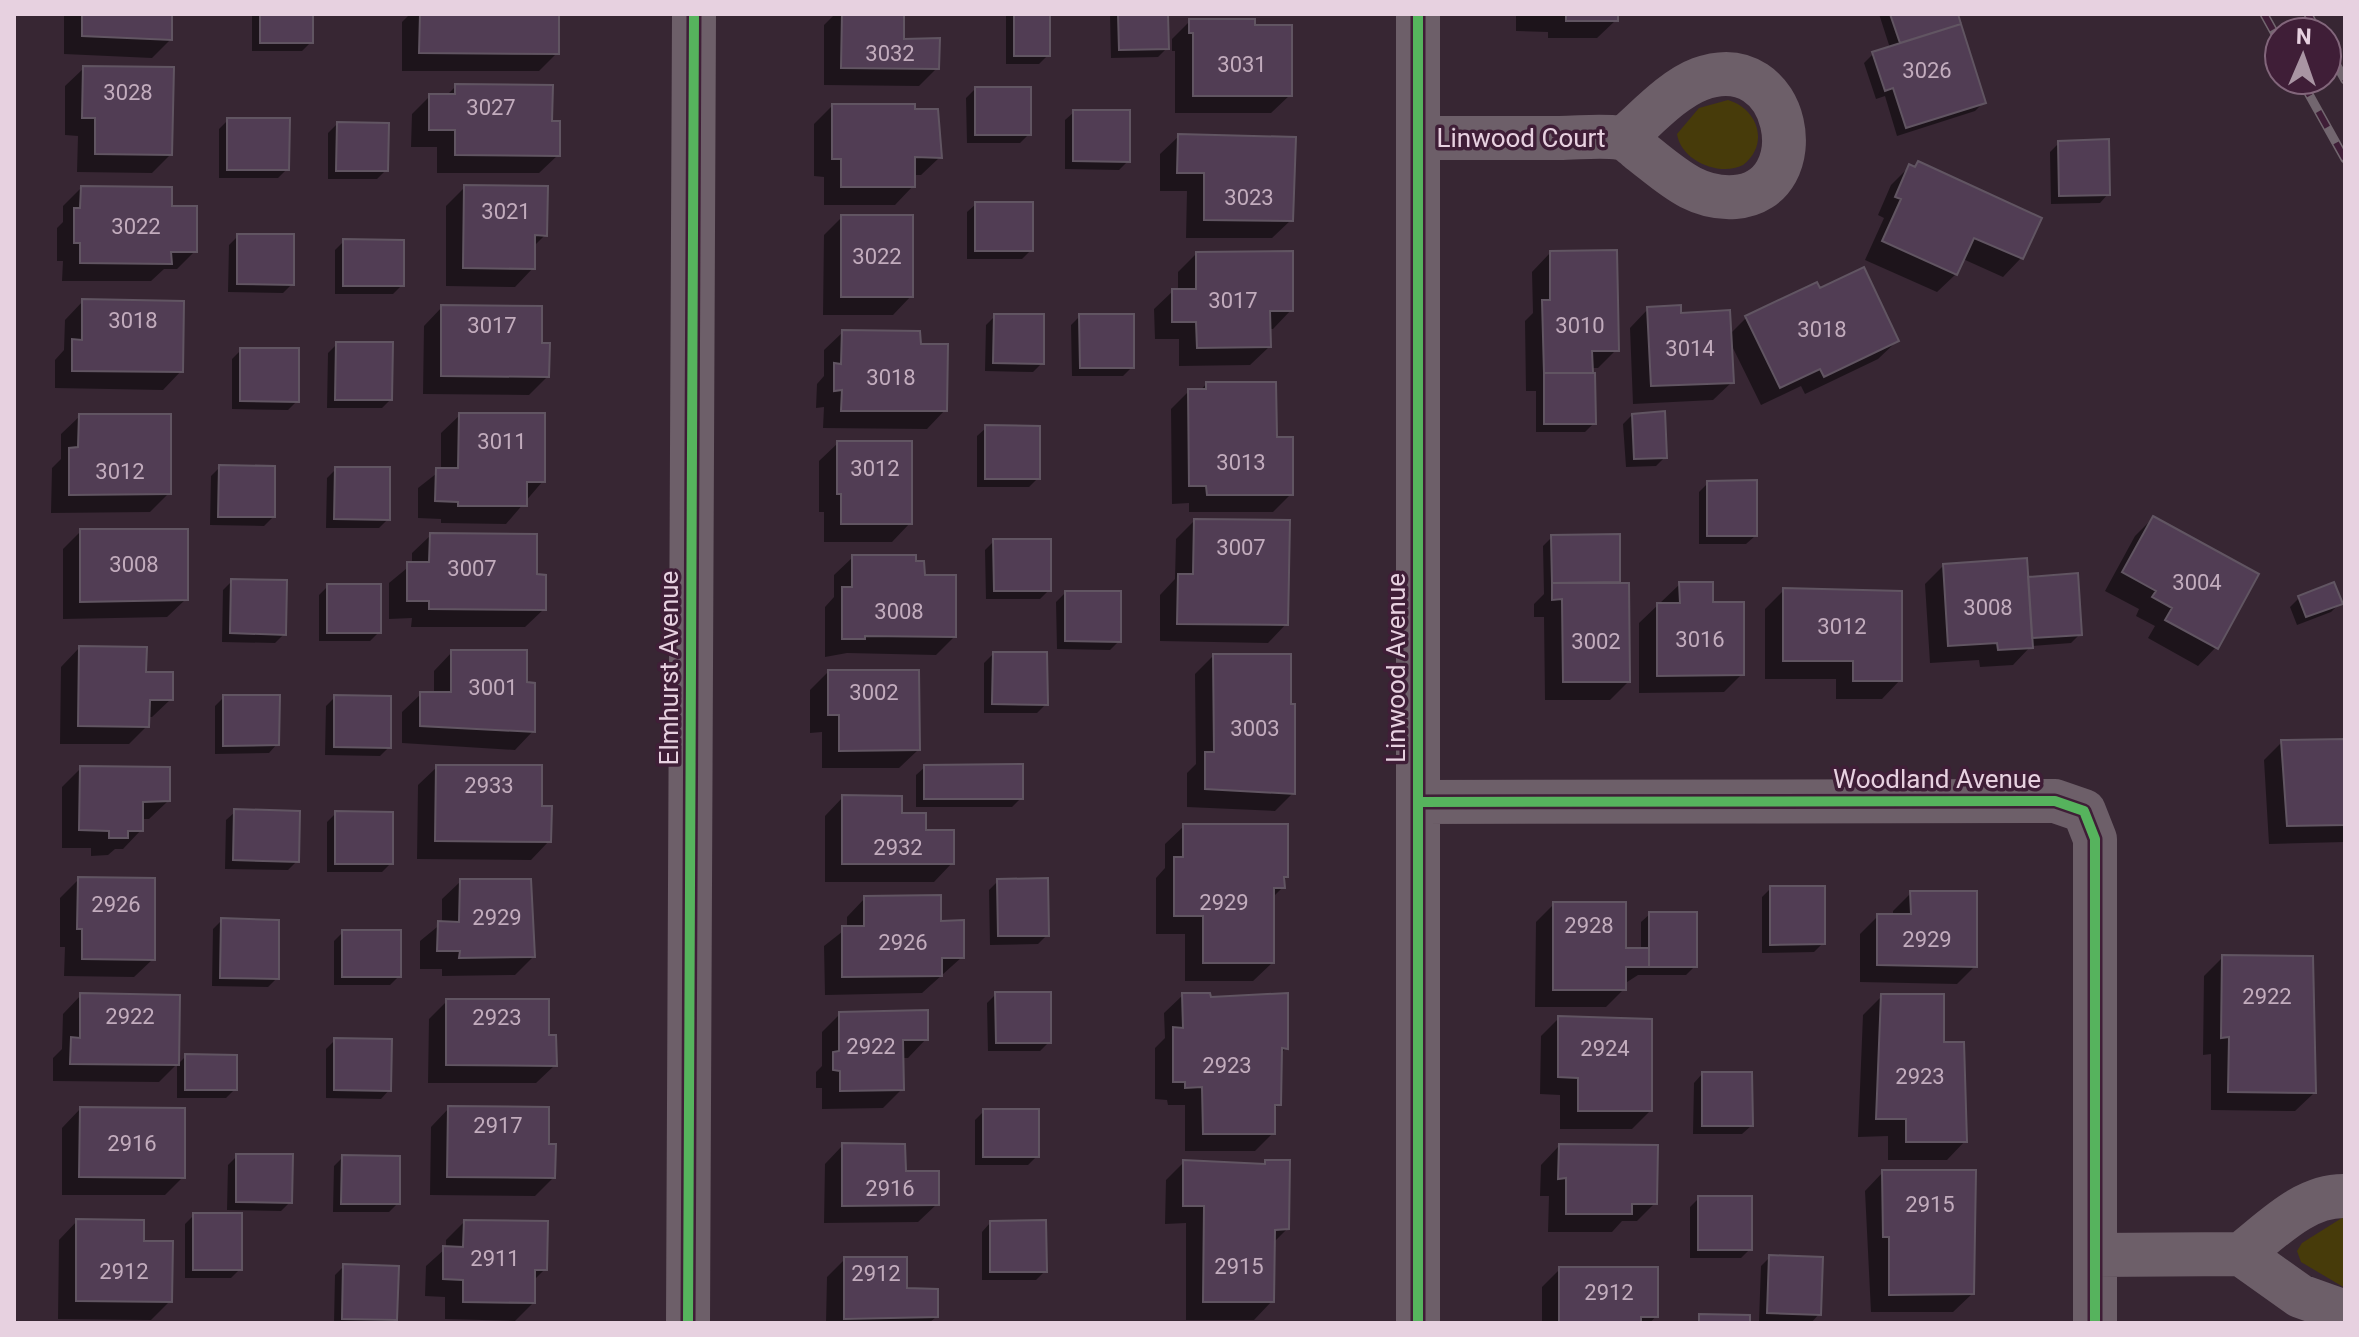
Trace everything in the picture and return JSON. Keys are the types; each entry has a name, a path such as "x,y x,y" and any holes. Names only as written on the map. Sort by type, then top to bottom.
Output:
{"street":[{"name":"Elmhurst Avenue","path":"688,1323 694,14"},
{"name":"Linwood Avenue","path":"1418,14 1418,1323"},
{"name":"Linwood Court","path":"1419,138 1624,138"},
{"name":"Woodland Avenue","path":"1418,802 2055,801 2084,811 2095,839 2095,1323"},
{"path":"2241,1254 2309,1203 2330,1196 2345,1196"},
{"path":"2095,1255 2241,1254 2300,1296 2345,1312"}],"shaded area":[{"path":"1728,100 1747,111 1757,128 1758,138 1751,157 1743,165 1713,168 1686,152 1677,134 1699,108"},
{"path":"2345,1216 2345,1288 2301,1262 2297,1251 2302,1243"}],"building":[{"path":"82,14 172,14 172,40 82,36"},
{"path":"260,14 313,14 313,43 260,43"},
{"path":"420,14 559,14 559,54 419,53"},
{"path":"842,14 904,14 904,39 940,38 939,69 841,68"},
{"path":"1014,14 1050,14 1050,56 1014,56"},
{"path":"1118,14 1168,14 1169,49 1119,50"},
{"path":"1566,14 1618,14 1618,21 1566,21"},
{"path":"1890,14 1958,14 1961,24 1900,43"},
{"path":"1189,19 1255,19 1255,25 1292,25 1292,96 1193,96 1193,33 1189,33"},
{"path":"1961,24 1986,103 1906,128 1893,88 1885,91 1872,52"},
{"path":"83,66 174,67 172,155 95,154 95,118 82,118"},
{"path":"455,84 553,85 552,121 560,121 560,156 455,155 455,130 429,130 429,94 455,94"},
{"path":"975,87 1031,87 1031,135 975,135"},
{"path":"832,104 915,104 915,109 938,109 942,158 915,157 915,187 841,187 841,159 832,159"},
{"path":"1073,110 1130,110 1130,162 1073,161"},
{"path":"227,118 290,118 289,170 227,170"},
{"path":"337,122 389,123 388,171 336,171"},
{"path":"1178,134 1296,137 1293,221 1204,220 1204,173 1177,173"},
{"path":"2109,139 2110,195 2059,196 2058,141"},
{"path":"1918,161 2042,218 2023,259 1974,238 1957,275 1882,241 1901,199 1895,197 1909,164 1915,167"},
{"path":"464,185 548,186 547,236 535,235 535,269 463,268"},
{"path":"81,186 172,187 172,206 197,206 197,252 171,252 172,264 80,263 80,243 74,243 74,208 80,208"},
{"path":"975,202 1033,202 1033,251 975,251"},
{"path":"841,215 913,215 913,297 841,297"},
{"path":"237,234 294,234 294,285 237,284"},
{"path":"343,239 404,240 404,286 343,286"},
{"path":"1617,250 1619,351 1592,351 1593,373 1544,373 1542,300 1550,300 1550,251"},
{"path":"1293,251 1293,311 1270,311 1271,347 1197,348 1196,322 1172,322 1172,289 1196,289 1196,252"},
{"path":"1864,267 1899,341 1824,377 1820,369 1780,388 1745,316 1817,282 1820,288"},
{"path":"82,299 184,301 183,372 72,371 72,339 82,340"},
{"path":"441,305 542,306 542,343 550,343 549,377 441,376"},
{"path":"1681,305 1681,313 1730,310 1734,383 1651,386 1647,307"},
{"path":"994,314 1044,314 1044,364 993,363"},
{"path":"1079,314 1134,314 1134,368 1080,368"},
{"path":"842,330 920,331 921,344 948,344 947,411 841,411 842,390 834,391 834,363 841,364"},
{"path":"336,342 393,342 392,400 335,400"},
{"path":"240,348 299,348 299,402 240,401"},
{"path":"1544,373 1595,373 1596,424 1544,424"},
{"path":"1206,382 1276,382 1277,437 1293,437 1293,495 1207,495 1206,486 1189,486 1188,389 1206,389"},
{"path":"1665,411 1667,458 1634,459 1632,414"},
{"path":"459,413 545,413 545,482 527,482 527,506 458,506 458,502 435,501 436,468 458,468"},
{"path":"79,414 171,414 171,494 69,495 69,448 78,447"},
{"path":"985,425 1040,426 1040,479 985,479"},
{"path":"837,441 912,441 912,524 841,524 841,494 837,494"},
{"path":"219,465 275,466 275,517 218,517"},
{"path":"335,467 390,467 390,520 334,519"},
{"path":"1757,480 1757,536 1707,536 1707,481"},
{"path":"2153,516 2259,574 2218,649 2165,620 2172,608 2152,597 2156,591 2122,572"},
{"path":"1194,519 1290,520 1288,625 1177,624 1178,574 1193,574"},
{"path":"80,529 188,529 188,600 80,602"},
{"path":"430,533 537,534 537,574 546,575 546,610 429,609 429,601 407,601 407,562 429,562"},
{"path":"1620,534 1620,582 1552,583 1551,535"},
{"path":"993,539 1051,539 1051,591 994,591"},
{"path":"852,555 916,555 916,561 924,561 925,575 956,575 956,637 865,636 865,639 842,639 842,587 852,587"},
{"path":"2027,558 2033,648 1998,650 1997,643 1948,646 1943,564"},
{"path":"2078,573 2082,635 2032,638 2028,577"},
{"path":"231,579 287,580 286,635 230,633"},
{"path":"1679,582 1713,582 1713,602 1744,602 1744,675 1657,676 1657,603 1680,603"},
{"path":"2334,582 2343,604 2306,617 2298,596"},
{"path":"1552,583 1629,583 1630,682 1563,682 1562,599 1552,600"},
{"path":"327,584 381,584 381,633 327,633"},
{"path":"1783,588 1902,591 1902,681 1853,681 1853,661 1783,661"},
{"path":"1065,591 1121,591 1121,642 1065,641"},
{"path":"79,646 147,647 146,672 173,672 173,700 150,700 149,727 78,726"},
{"path":"451,650 527,650 527,682 535,683 535,732 420,726 420,692 451,692"},
{"path":"993,652 1047,652 1048,705 992,704"},
{"path":"1213,654 1291,654 1291,704 1295,704 1295,794 1205,789 1205,752 1214,752"},
{"path":"828,670 919,670 920,750 839,751 839,715 828,715"},
{"path":"223,695 280,695 279,745 223,746"},
{"path":"334,695 391,696 391,748 334,747"},
{"path":"2345,739 2345,825 2287,826 2281,740"},
{"path":"1023,764 1023,799 924,799 924,765"},
{"path":"436,765 542,765 542,806 552,806 551,842 435,841"},
{"path":"80,766 170,767 170,801 143,802 143,831 128,831 128,838 109,838 109,831 79,830"},
{"path":"842,795 902,796 902,813 926,813 926,830 954,830 954,864 842,864"},
{"path":"234,809 300,811 299,862 233,860"},
{"path":"335,811 393,812 393,864 335,864"},
{"path":"1183,824 1288,824 1288,877 1284,877 1285,888 1274,888 1274,963 1203,963 1203,916 1174,916 1174,857 1183,857"},
{"path":"78,877 155,878 155,960 82,959 82,929 77,929"},
{"path":"1048,878 1049,936 998,936 997,879"},
{"path":"460,879 531,879 535,957 459,958 460,951 437,951 438,921 459,922"},
{"path":"1770,886 1825,886 1825,944 1770,945"},
{"path":"1910,891 1977,891 1977,967 1877,965 1877,914 1911,914"},
{"path":"941,895 941,921 964,920 964,958 942,958 942,976 842,977 842,926 864,926 864,896"},
{"path":"1553,902 1626,902 1626,948 1649,948 1649,967 1626,967 1626,990 1553,990"},
{"path":"1649,912 1697,912 1697,967 1649,967"},
{"path":"221,918 279,920 279,979 220,978"},
{"path":"342,930 401,930 401,977 342,977"},
{"path":"2222,955 2313,956 2316,1093 2228,1092 2229,1037 2221,1038"},
{"path":"995,992 1051,992 1051,1043 996,1043"},
{"path":"80,993 180,995 179,1065 70,1064 71,1037 80,1038"},
{"path":"1182,993 1210,993 1211,997 1288,993 1288,1049 1282,1048 1281,1105 1275,1105 1275,1134 1203,1134 1202,1087 1185,1088 1185,1082 1173,1082 1173,1027 1183,1028"},
{"path":"1881,994 1944,994 1944,1042 1964,1042 1967,1142 1906,1142 1906,1119 1876,1119"},
{"path":"446,999 549,999 549,1035 556,1035 557,1066 446,1065"},
{"path":"928,1010 928,1040 903,1040 904,1090 840,1091 840,1071 833,1070 833,1052 839,1051 839,1012"},
{"path":"1558,1016 1652,1019 1652,1111 1578,1111 1578,1078 1558,1077"},
{"path":"334,1038 392,1039 391,1091 334,1090"},
{"path":"185,1054 237,1055 237,1090 185,1090"},
{"path":"1702,1072 1752,1072 1753,1126 1702,1126"},
{"path":"448,1106 549,1107 549,1144 556,1144 555,1178 447,1177"},
{"path":"80,1107 185,1108 185,1178 79,1177"},
{"path":"983,1109 1039,1109 1039,1157 983,1157"},
{"path":"842,1143 905,1144 906,1171 939,1171 939,1205 842,1206"},
{"path":"1559,1144 1658,1145 1657,1204 1632,1204 1632,1214 1566,1214 1566,1178 1558,1179"},
{"path":"236,1154 293,1154 292,1203 236,1202"},
{"path":"342,1155 400,1156 400,1204 341,1204"},
{"path":"1183,1160 1265,1164 1265,1160 1290,1160 1289,1229 1275,1230 1274,1302 1203,1302 1204,1206 1183,1206"},
{"path":"1882,1170 1976,1170 1974,1294 1889,1295 1889,1237 1883,1237"},
{"path":"1698,1196 1752,1196 1752,1250 1698,1250"},
{"path":"193,1213 242,1213 242,1270 193,1270"},
{"path":"76,1219 144,1220 144,1241 173,1241 172,1302 76,1301"},
{"path":"464,1220 548,1221 547,1270 535,1270 535,1303 463,1302 463,1280 443,1279 443,1246 463,1247"},
{"path":"1046,1220 1047,1272 990,1272 990,1221"},
{"path":"1769,1255 1823,1257 1821,1315 1767,1313"},
{"path":"844,1257 907,1257 907,1288 938,1289 938,1317 844,1319"},
{"path":"343,1264 399,1266 397,1320 342,1319"},
{"path":"1559,1267 1658,1267 1658,1317 1641,1317 1641,1323 1559,1323"},
{"path":"1699,1314 1750,1315 1750,1323 1699,1323"}],"railway":[{"path":"2343,76 2345,80"},
{"path":"2310,96 2345,159"}],"cycle path":[{"path":"688,1323 694,14"},
{"path":"1418,14 1418,1323"},
{"path":"1418,802 2055,801 2084,811 2095,839 2095,1323"}]}
